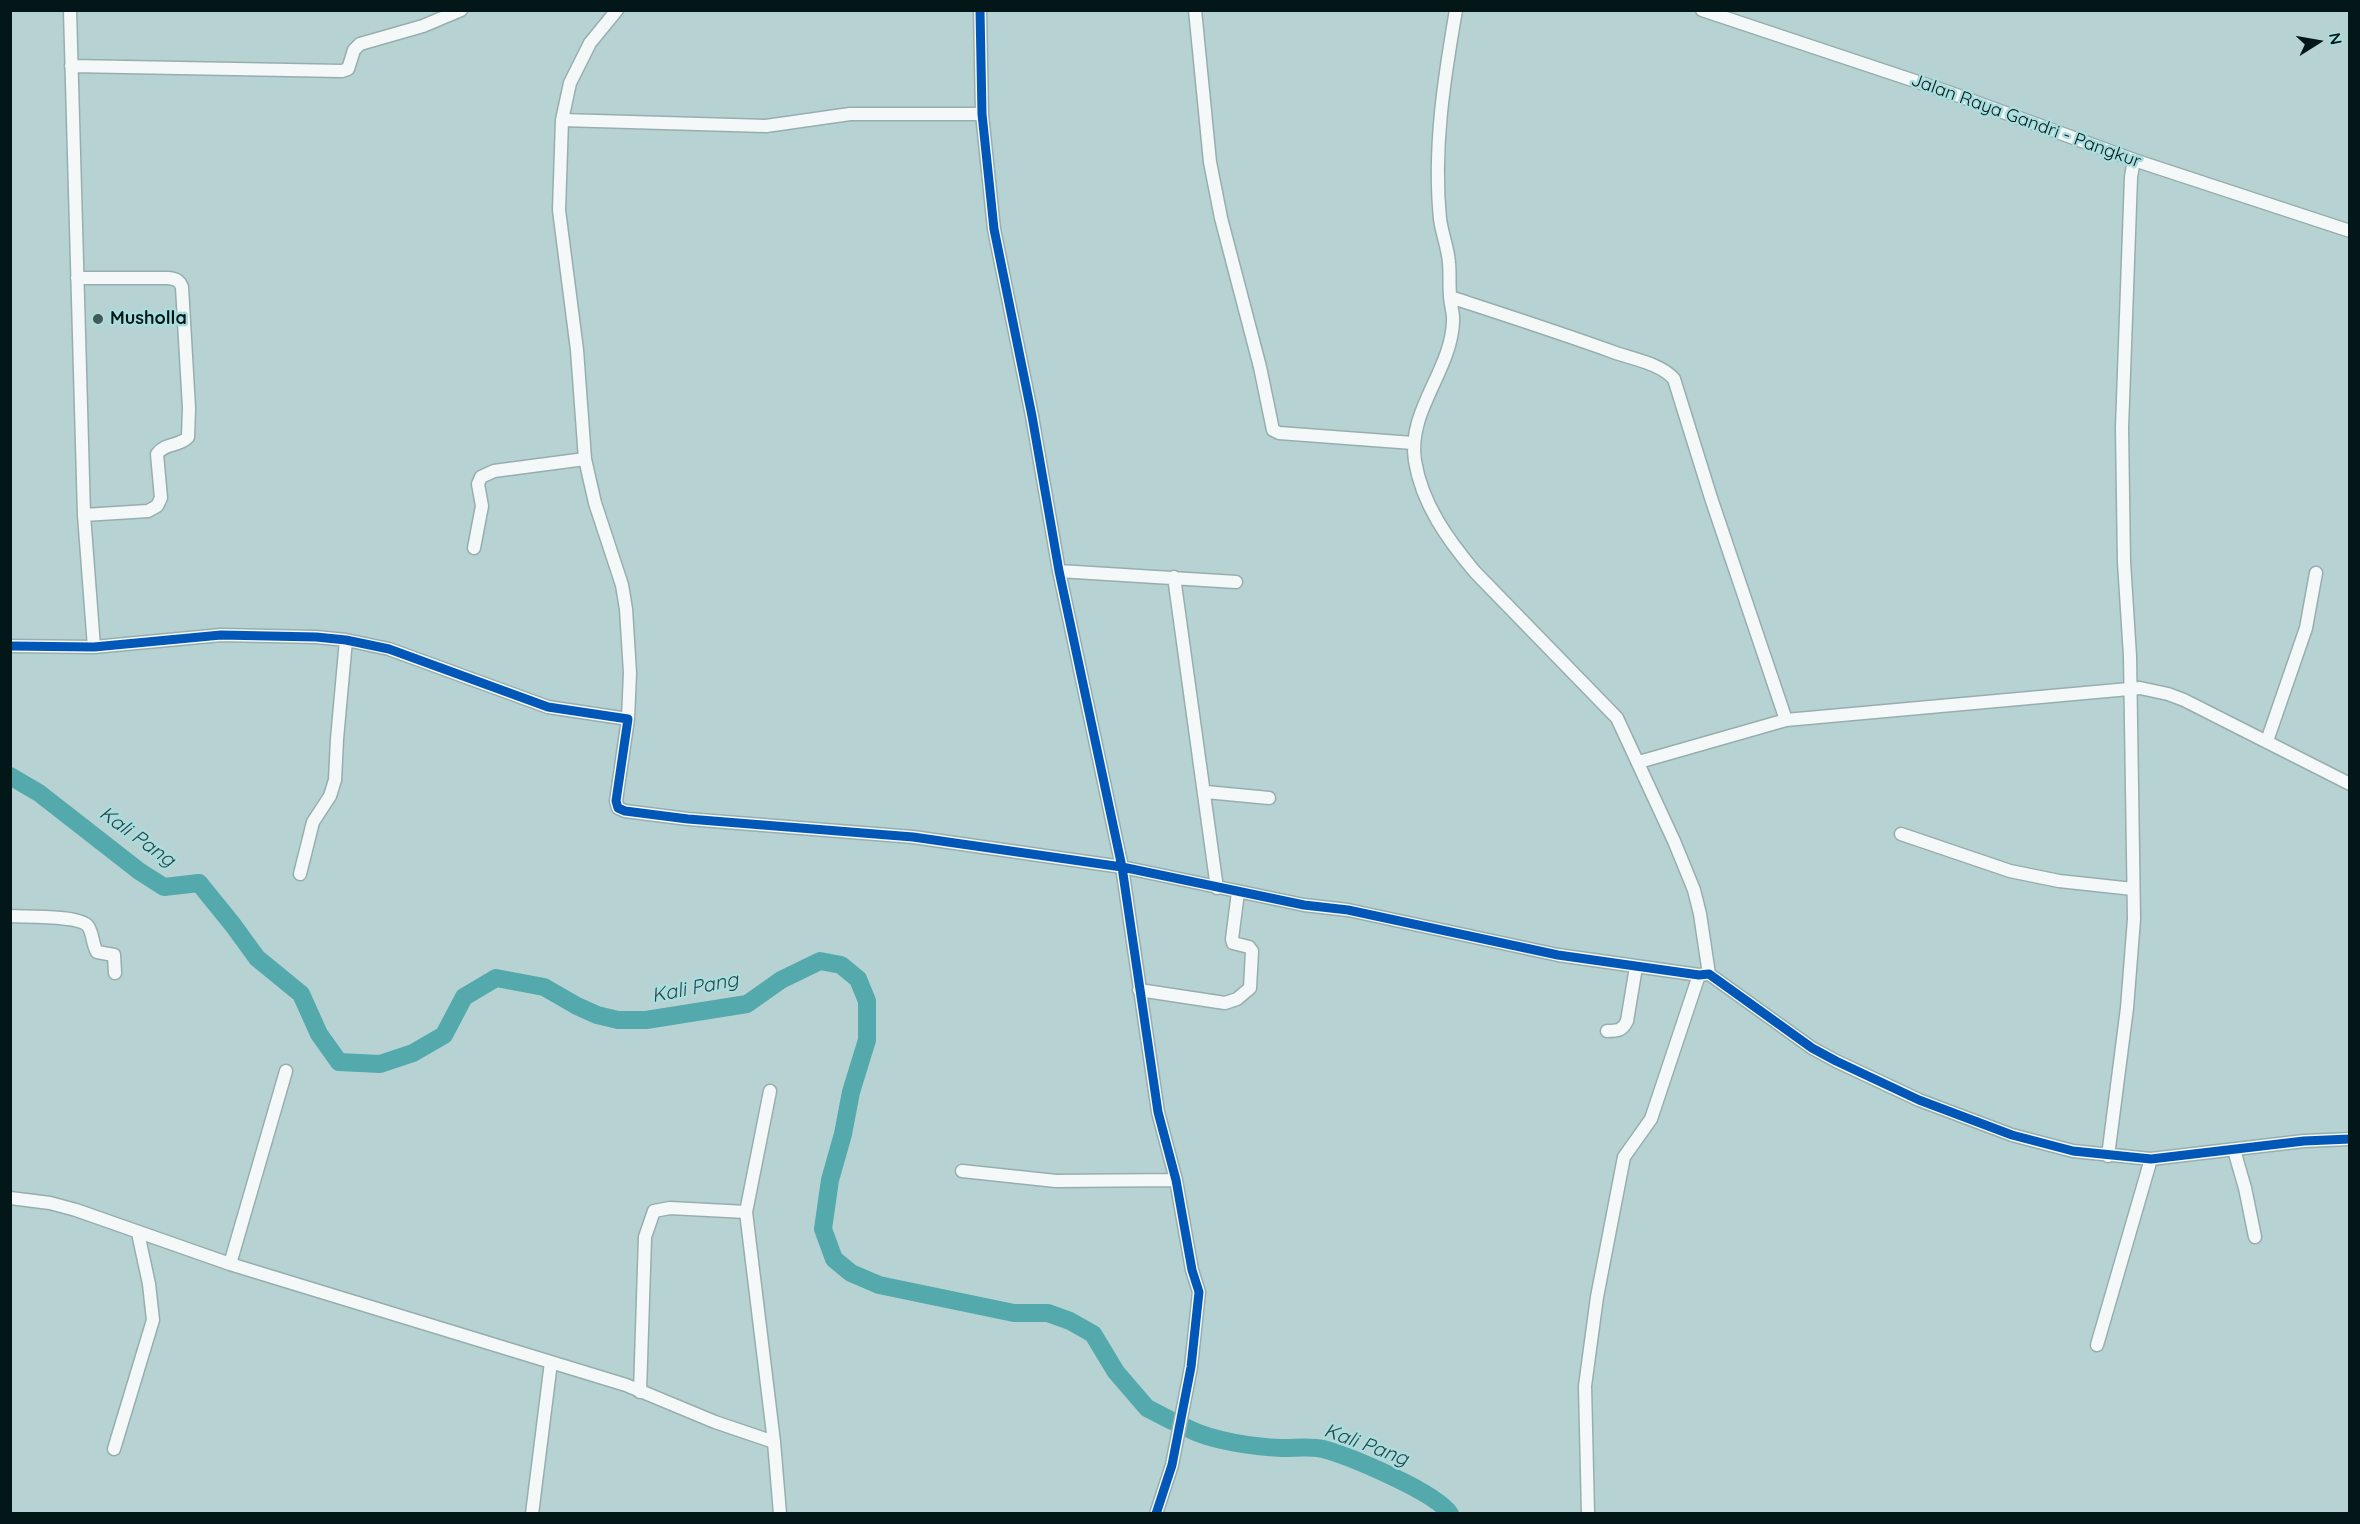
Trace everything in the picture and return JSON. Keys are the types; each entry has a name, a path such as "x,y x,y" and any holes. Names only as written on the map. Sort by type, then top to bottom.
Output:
{"street":[{"path":"70,10 84,515 94,647"},
{"path":"71,66 342,71 348,69 354,50 360,44 423,26 461,10"},
{"path":"617,10 591,43 570,83 562,120 559,210 576,350 585,459 595,503 622,585 625,601 630,673 628,718 616,801 618,808 688,819 913,837 1122,867 1304,905 1348,910 1558,955 1703,974 1812,1048 1919,1100 2012,1136 2073,1151 2151,1159 2304,1141 2349,1139"},
{"path":"980,10 982,114 994,229 1032,416 1059,571 1122,867 1158,1112 1176,1180 1187,1244 1199,1292 1191,1367 1172,1465 1156,1514"},
{"path":"1195,10 1210,162 1221,218 1260,367 1273,430 1279,434 1413,443"},
{"path":"1456,10 1443,86 1439,128 1440,220 1449,262 1453,322 1448,349 1423,407 1413,443 1416,464 1426,496 1439,524 1457,551 1617,718 1639,762 1694,890 1700,914 1703,974 1651,1119 1623,1157 1597,1297 1585,1386 1588,1514"},
{"name":"Jalan Raya Gandri - Pangkur","path":"1702,10 1948,92 2134,160 2349,231"},
{"path":"562,120 766,126 831,115 982,114"},
{"path":"2108,1156 2132,961 2130,656 2124,562 2122,428 2131,177 2134,160"},
{"path":"77,278 168,278 177,279 180,282 189,408 188,437 182,442 164,446 158,454 161,498 157,506 148,511 84,515"},
{"path":"1450,297 1563,333 1644,363 1664,371 1674,380 1781,723"},
{"path":"474,548 482,506 478,484 481,477 494,471 585,459"},
{"path":"1059,571 1236,582"},
{"path":"2266,741 2306,628 2316,573"},
{"path":"1174,577 1206,792 1217,888"},
{"path":"10,646 94,647 221,635 346,640 389,649 548,707 628,718"},
{"path":"300,874 313,822 330,796 336,780 337,739 346,640"},
{"path":"1639,762 1781,723 2130,688 2154,691 2184,700 2349,784"},
{"path":"1206,792 1269,798"},
{"path":"1901,834 2010,871 2059,881 2133,889"},
{"path":"1139,990 1225,1003 1244,994 1250,988 1252,951 1249,947 1233,943 1232,939 1238,892"},
{"path":"10,916 70,919 85,923 89,927 97,952 114,955 115,973"},
{"path":"1607,1031 1618,1031 1624,1028 1636,967"},
{"path":"230,1264 286,1071"},
{"path":"770,1091 746,1212 774,1442 780,1514"},
{"path":"2234,1150 2255,1237"},
{"path":"2097,1345 2151,1159"},
{"path":"962,1171 1056,1181 1176,1180"},
{"path":"10,1198 50,1203 67,1208 230,1264 626,1385 774,1442"},
{"path":"640,1392 645,1238 654,1211 670,1208 746,1212"},
{"path":"114,1449 153,1320 149,1284 138,1233"},
{"path":"532,1514 551,1362"}],"waterway":[{"name":"Kali Pang","path":"10,776 39,793 139,871 164,887 199,883 257,958 301,994 319,1034 339,1062 380,1064 413,1053 444,1035 464,997 496,978 544,987 597,1015 618,1020 646,1020 747,1004 781,980 820,961 841,965 858,979 867,1001 867,1040 851,1092 843,1134 830,1180 823,1229 834,1259 851,1273 879,1285 1014,1313 1048,1313 1070,1321 1093,1334 1116,1372 1147,1408 1172,1421"},
{"name":"Kali Pang","path":"1187,1428 1221,1440 1246,1445 1323,1449 1371,1467 1411,1486 1442,1505 1450,1514"}],"cycle path":[{"path":"980,10 982,114 994,229 1032,416 1059,571 1122,867 1158,1112 1176,1180 1192,1270 1199,1292 1191,1367 1172,1465 1156,1514"},
{"path":"10,646 94,647 221,635 316,637 346,640 389,649 548,707 628,719 616,801 618,808 625,811 688,819 913,837 1122,867 1304,905 1348,910 1558,955 1699,975 1709,974 1812,1048 1836,1061 1919,1100 2012,1135 2073,1151 2151,1159 2304,1141 2350,1139"}],"place":[{"name":"Musholla","path":"98,319"}]}
